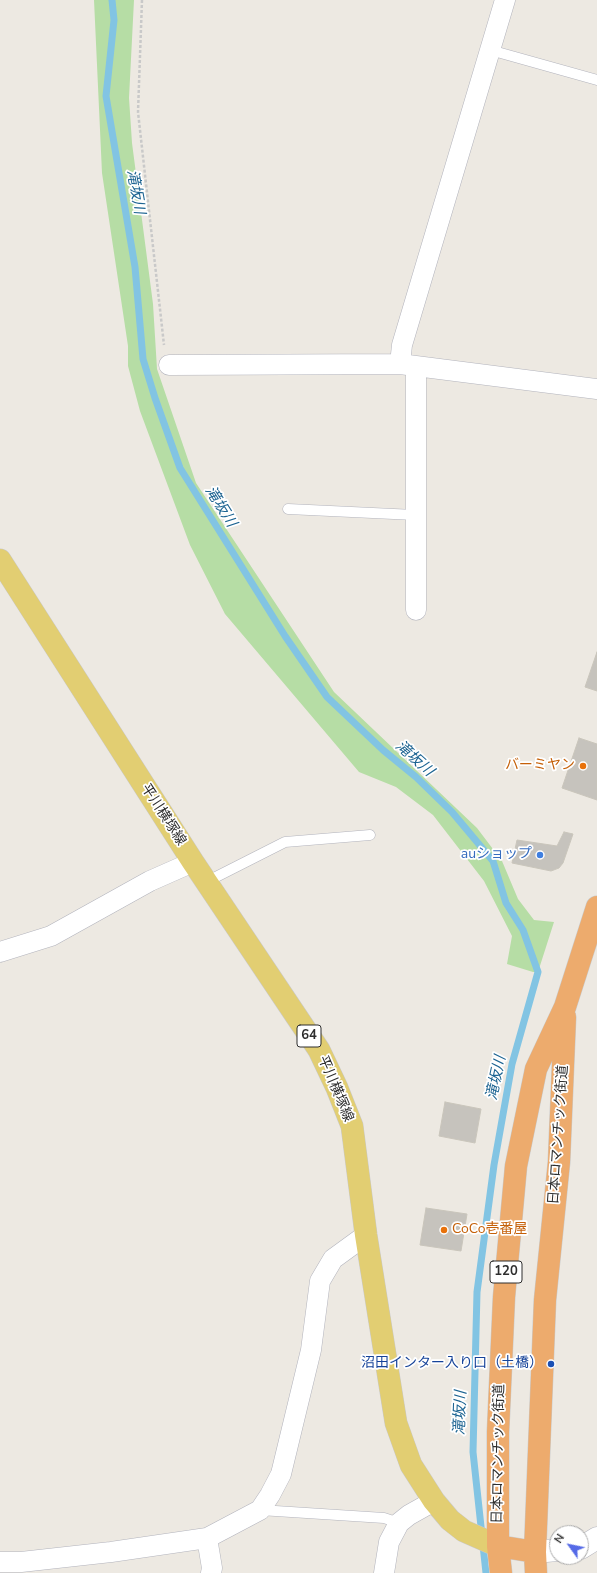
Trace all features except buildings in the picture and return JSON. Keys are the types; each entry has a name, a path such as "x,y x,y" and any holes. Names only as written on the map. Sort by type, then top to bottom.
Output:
{"highway":[{"name":"日本ロマンチック街道","path":"501,1573 498,1546 498,1432 503,1305 516,1166 536,1069 565,1008 597,907"},
{"name":"日本ロマンチック街道","path":"536,1573 535,1552 545,1300 559,1162 565,1008"},
{"path":"498,1546 535,1552"}],"main road":[{"name":"平川横塚線","path":"0,560 206,882 319,1050 337,1088 352,1126 366,1235 396,1423 411,1465 434,1501 450,1520 464,1531 498,1546"},
{"path":"535,1552 549,1551"}],"street":[{"path":"416,610 415,515 408,365 402,345 505,0"},
{"path":"169,365 408,365 597,389"},
{"path":"0,952 51,936 150,881 193,862"},
{"path":"0,1562 21,1562 37,1566 111,1552 207,1538 260,1510 281,1474 311,1350 320,1281 333,1259 366,1235"},
{"path":"384,1573 389,1542 399,1523 409,1515 434,1501"},
{"path":"207,1538 212,1568 211,1573"}],"lane":[{"path":"490,50 597,80"},
{"path":"288,509 415,515"},
{"path":"206,882 285,842 370,834"},
{"path":"260,1510 384,1518 399,1523"}],"path":[{"path":"142,0 138,112 163,342 169,365"}],"green space":[{"path":"94,0 134,0 129,98 132,143 153,304 157,369 196,483 334,692 477,828 502,861 518,899 534,920 554,922 538,972 533,972 507,964 512,936 484,881 433,815 396,787 359,772 225,614 190,545 140,411 128,366 128,346 102,173"}],"waterway":[{"name":"滝坂川","path":"112,0 114,20 106,96 135,267 143,359 180,468 285,636 327,697 383,750 416,777 452,812 493,861 506,903 523,930 538,972 512,1064 494,1165 477,1292 473,1452 486,1573"}],"place":[{"name":"バーミヤン","path":"583,766"},
{"name":"auショップ","path":"540,855"},
{"name":"CoCo壱番屋","path":"444,1230"},
{"name":"沼田インター入り口（土橋）","path":"551,1364"}]}
